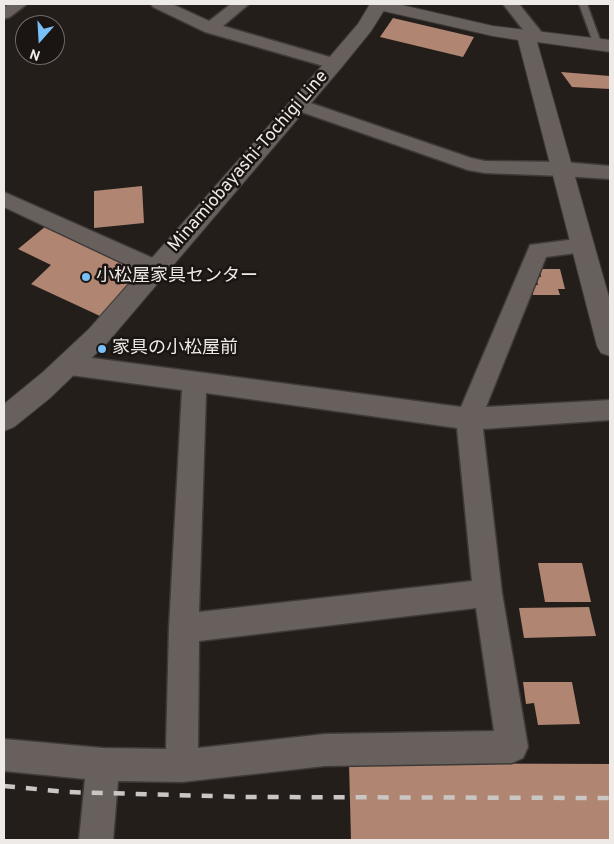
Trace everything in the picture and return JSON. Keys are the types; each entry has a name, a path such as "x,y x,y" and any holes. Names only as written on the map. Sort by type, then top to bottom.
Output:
{"street":[{"path":"4,14 19,4"},
{"path":"159,4 210,28 334,64"},
{"path":"210,28 241,4"},
{"path":"379,4 526,36 604,45"},
{"name":"Minamiobayashi-Tochigi Line","path":"4,419 38,394 70,366 334,64 365,27 379,4"},
{"path":"511,4 535,34 526,36"},
{"path":"526,36 610,346"},
{"path":"299,105 468,164 485,167 563,169 610,173"},
{"path":"4,199 156,269"},
{"path":"4,755 103,764 182,766 325,750 512,747 488,593 469,419 538,250 583,246"},
{"path":"70,366 469,419 610,410"},
{"path":"182,766 184,628 194,382"},
{"path":"184,628 488,593"},
{"path":"96,840 103,764"}],"lane":[{"path":"583,4 604,45"}],"building":[{"path":"393,18 474,37 463,57 380,37"},
{"path":"561,72 610,76 610,89 572,87"},
{"name":"小松屋家具センター","path":"142,186 144,223 94,228 94,191"},
{"name":"小松屋家具センター","path":"46,226 140,271 100,316 31,284 51,265 18,249"},
{"path":"540,269 560,269 565,289 558,289 560,295 533,295 531,285 538,285 536,277 541,277"},
{"path":"538,563 582,563 591,602 545,602"},
{"path":"589,607 596,636 524,638 519,608"},
{"path":"523,682 572,682 580,724 538,725 534,703 526,704"},
{"path":"349,763 610,764 610,840 351,840"}],"railway":[{"path":"4,786 67,792 247,797 610,798"}],"place":[{"name":"小松屋家具センター","path":"86,277"},
{"name":"家具の小松屋前","path":"102,349"}]}
